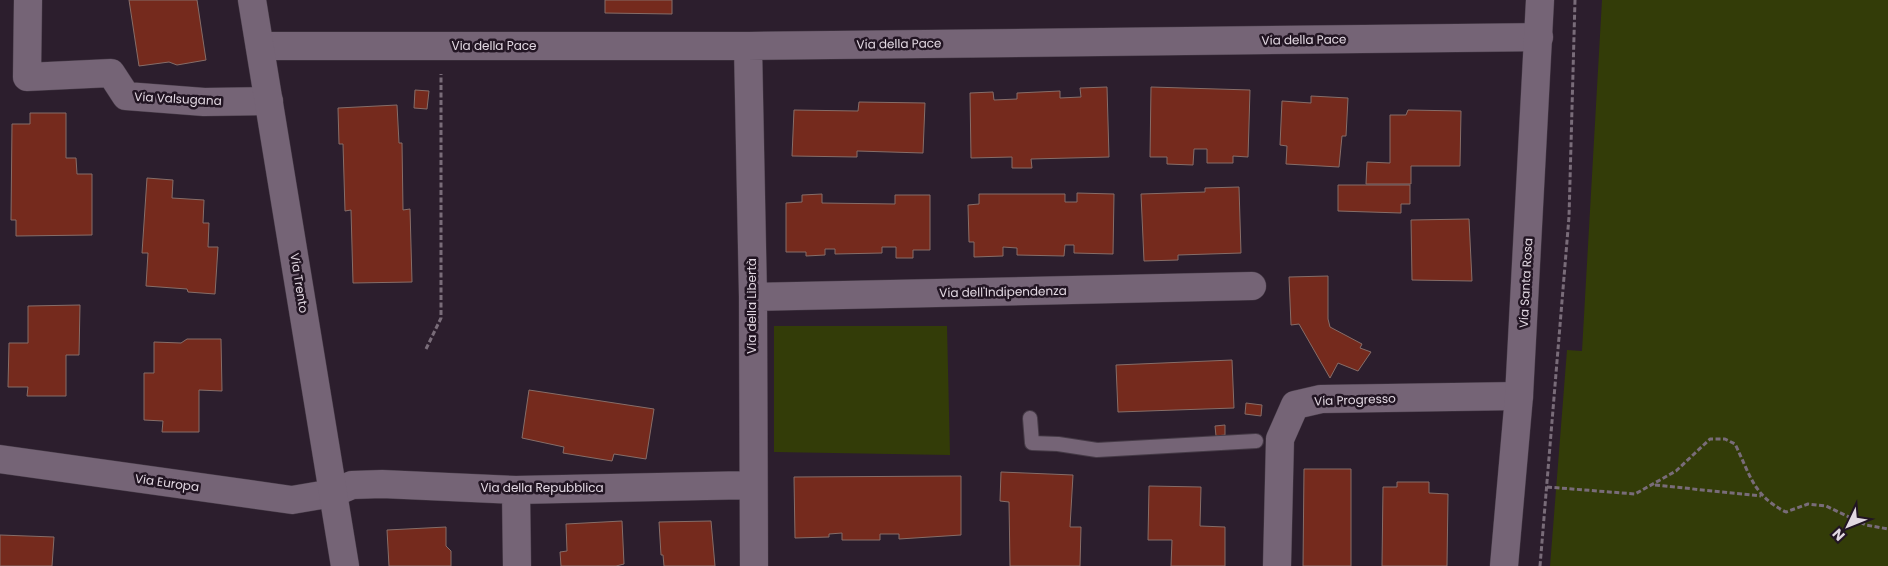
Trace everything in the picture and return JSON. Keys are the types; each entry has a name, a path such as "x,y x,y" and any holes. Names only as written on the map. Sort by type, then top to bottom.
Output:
{"street":[{"name":"Via Valsugana","path":"28,0 27,76 111,73 126,96 204,102 269,101"},
{"name":"Via Trento","path":"252,0 345,566"},
{"name":"Via Santa Rosa","path":"1504,566 1519,396 1540,0"},
{"name":"Via della Pace","path":"260,46 748,46 1539,37"},
{"name":"Via della Libertà","path":"748,46 753,297 754,566"},
{"name":"Via dell'Indipendenza","path":"753,297 1252,286"},
{"name":"Via Progresso","path":"1277,566 1280,439 1295,405 1321,399 1519,396"},
{"name":"Via Europa","path":"0,459 292,500 333,493"},
{"name":"Via della Repubblica","path":"333,493 352,485 382,484 516,490 754,485"},
{"path":"516,490 517,566"}],"lane":[{"path":"1030,418 1032,443 1058,444 1097,450 1256,441"}],"path":[{"path":"1540,566 1569,217 1576,0"},
{"path":"426,349 441,318 440,46"},
{"path":"1547,487 1635,494 1676,471 1710,439 1725,439 1735,444 1755,489 1770,504 1786,512 1808,504 1826,506 1866,525 1888,528"},
{"path":"1655,484 1762,496"}],"green space":[{"path":"1602,0 1888,0 1888,566 1550,566 1567,350 1582,351"},
{"path":"774,326 947,326 950,455 774,452"}],"building":[{"path":"129,0 197,0 206,60 177,65 169,62 139,66"},
{"path":"605,0 672,0 672,14 605,13"},
{"path":"1107,87 1109,157 1031,159 1032,168 1012,168 1012,157 971,158 970,93 993,92 994,100 1017,99 1017,93 1060,91 1060,98 1081,97 1080,88"},
{"path":"1151,87 1250,90 1248,157 1233,156 1233,163 1207,163 1207,149 1194,149 1193,165 1167,164 1167,157 1150,157"},
{"path":"415,90 429,91 427,109 414,108"},
{"path":"1311,96 1348,98 1346,136 1342,136 1339,167 1286,164 1287,146 1280,145 1282,101 1311,103"},
{"path":"859,102 925,103 923,153 857,151 857,157 792,156 794,110 858,111"},
{"path":"397,105 399,143 402,143 403,210 410,209 412,282 353,283 351,210 345,211 343,144 339,144 338,108"},
{"path":"1408,110 1461,111 1460,166 1411,166 1411,184 1366,184 1367,162 1390,163 1390,115 1406,115"},
{"path":"30,113 66,113 66,158 76,158 77,174 92,174 92,235 16,236 16,220 11,220 12,124 30,124"},
{"path":"147,178 173,180 172,198 204,200 203,223 209,223 208,247 218,247 215,294 188,292 187,289 146,286 148,253 142,253"},
{"path":"1338,185 1410,185 1410,204 1401,204 1401,213 1338,211"},
{"path":"1239,187 1241,253 1178,255 1178,260 1144,261 1141,194 1205,192 1205,188"},
{"path":"1077,193 1114,194 1113,254 1074,253 1074,245 1065,245 1064,256 1017,255 1017,248 1003,247 1003,256 974,257 974,242 969,242 968,205 979,204 979,194 1065,194 1065,202 1077,202"},
{"path":"822,194 822,203 895,204 895,195 930,195 930,250 913,250 913,258 896,258 896,247 882,247 882,253 835,254 835,249 825,249 825,255 806,256 806,252 786,252 786,203 802,202 802,195"},
{"path":"1469,219 1472,281 1412,280 1411,220"},
{"path":"1328,276 1328,319 1330,327 1362,344 1360,348 1371,352 1358,371 1338,363 1330,378 1299,324 1291,325 1289,277"},
{"path":"80,305 79,355 66,355 66,396 27,396 28,387 8,387 9,343 28,343 28,306"},
{"path":"187,339 221,339 222,391 199,390 199,432 162,432 163,421 144,420 144,373 154,373 154,342 181,343"},
{"path":"1232,360 1234,408 1118,412 1116,365"},
{"path":"529,390 654,409 646,459 614,454 612,461 563,453 564,447 522,438"},
{"path":"1246,403 1262,405 1261,416 1245,414"},
{"path":"1225,425 1225,435 1216,436 1215,426"},
{"path":"1304,469 1351,469 1351,566 1303,566"},
{"path":"1001,472 1073,475 1070,527 1081,527 1080,566 1010,566 1009,502 1000,501"},
{"path":"961,476 961,535 899,539 899,534 880,534 880,540 842,540 842,533 829,534 829,537 795,538 794,477"},
{"path":"1397,482 1429,482 1429,493 1448,494 1447,566 1382,566 1383,487 1397,487"},
{"path":"1149,486 1201,487 1200,526 1225,527 1225,566 1171,566 1172,540 1148,540"},
{"path":"622,521 624,564 616,566 561,566 560,552 567,551 566,524"},
{"path":"711,521 715,566 664,566 663,555 661,555 659,522"},
{"path":"446,527 446,546 451,551 451,566 389,566 387,530"},
{"path":"0,535 54,537 52,566 0,566"}]}
